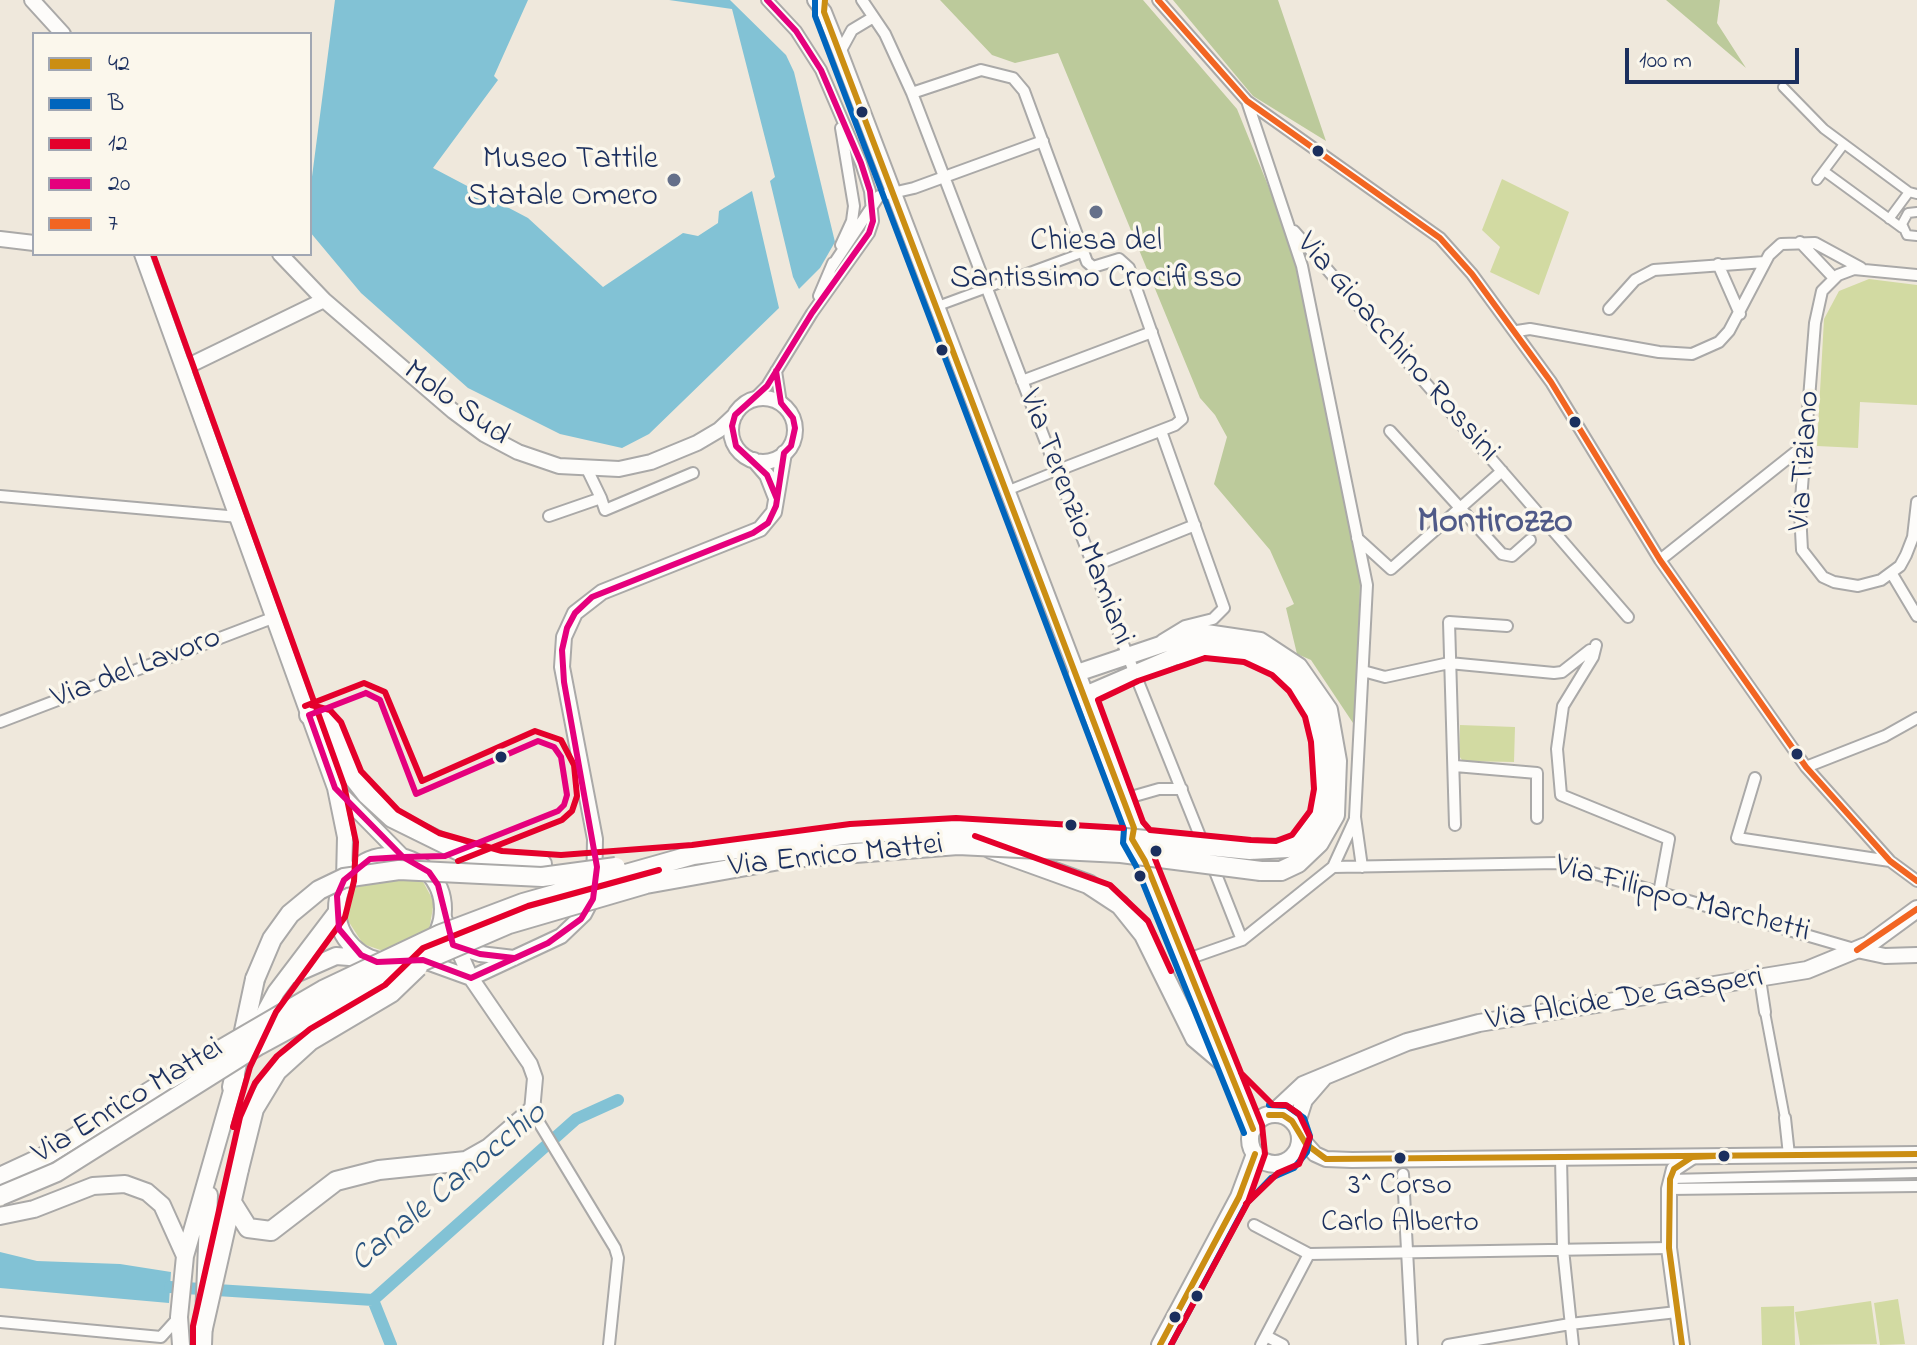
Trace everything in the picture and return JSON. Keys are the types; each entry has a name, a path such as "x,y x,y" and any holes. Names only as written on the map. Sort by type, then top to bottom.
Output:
{"highway":[{"name":"Via Enrico Mattei","path":"0,1196 64,1168 296,1023 420,958 531,916 674,877 805,856 980,845 1121,853 1275,872 1293,867 1315,847 1337,808 1336,753 1324,700 1293,662 1254,640 1206,634 1168,647"},
{"name":"Via Enrico Mattei","path":"0,1177 56,1150 273,1017 404,951 513,906 693,855 778,841 940,828 1085,834 1265,851 1283,850 1297,844 1318,820 1324,796 1320,734 1304,695 1278,667 1247,652 1168,647"},
{"path":"309,715 325,719 334,729 352,776 367,795 392,818 435,842 500,861 561,865 693,855"},
{"path":"980,845 1088,884 1112,898 1140,927 1166,985 1195,1038 1231,1073"},
{"path":"232,1087 255,979 272,939 290,914 319,890 344,878 399,870 542,877 693,855"},
{"path":"203,1336 212,1259 233,1204 256,1104 284,1063 316,1037 391,993 420,958"},
{"path":"233,1204 248,1228 271,1231 336,1181 379,1170 466,1161 535,1119"}],"main road":[{"name":"Via Enrico Mattei","path":"1077,673 1131,653 1168,647"},
{"name":"Via Enrico Mattei","path":"1085,695 1138,670 1168,647"},
{"path":"1077,673 1134,828 1146,849 1145,861 1253,1129 1251,1141 1255,1154 1239,1197 1160,1345"},
{"path":"344,880 370,859 403,857 429,872 443,900 443,916"},
{"name":"Via Enrico Mattei","path":"181,1345 179,1317 185,1256 232,1087 260,1021 286,978 336,913 344,880"},
{"name":"Via Alcide De Gasperi","path":"1270,1115 1303,1085 1407,1042 1479,1023 1730,981 1760,979 1821,966 1857,950 1917,909"},
{"path":"336,913 339,929 348,944 377,962"},
{"name":"Via Enrico Mattei","path":"286,978 336,956 351,955 377,962 420,958 438,933 443,916"},
{"path":"1231,1073 1270,1115 1288,1117 1298,1131"},
{"path":"1239,1197 1273,1164 1292,1157 1304,1100 1324,1077"},
{"path":"1253,1129 1270,1115"},
{"path":"1255,1154 1273,1164"},
{"name":"Via Enrico Mattei","path":"212,1259 213,1158"},
{"path":"0,1216 34,1209 109,1183 141,1189 169,1215 185,1256"}],"street":[{"path":"32,0 61,32"},
{"name":"Molo Sud","path":"282,256 324,300 484,434 518,452 559,466 619,469 651,462 697,443 719,430 754,399 869,233 872,203 861,163 809,49 767,0"},
{"name":"Via Terenzio Mamiani","path":"862,0 891,44 912,93 1093,566 1138,670 1242,940"},
{"path":"1158,0 1247,101 1440,238 1517,331 1660,560 1806,767 1890,861 1917,881"},
{"path":"821,4 1077,673"},
{"path":"840,52 856,26 872,18"},
{"path":"912,93 981,70 1010,76 1020,84 1084,252 1093,267 1115,259 1125,262 1182,416 1179,423 1161,431 1009,490"},
{"path":"1783,87 1824,129 1913,193 1889,219"},
{"path":"1247,101 1302,266 1367,585 1355,817 1362,867"},
{"name":"Molo Sud","path":"812,313 852,221 854,206 837,109"},
{"name":"Molo Sud","path":"831,268 879,196 893,190 914,188 1043,141"},
{"path":"1817,180 1844,144"},
{"path":"1824,171 1902,228 1907,235 1917,236"},
{"path":"1902,228 1905,216 1917,212"},
{"name":"Via Gioacchino Rossini","path":"1290,227 1628,617"},
{"path":"0,239 32,243"},
{"path":"1800,242 1836,276"},
{"path":"1517,331 1530,329 1659,352 1692,354 1719,342 1740,314 1765,262 1781,244 1815,243 1863,269 1917,275"},
{"path":"938,306 1084,252"},
{"path":"1833,254 1836,276"},
{"path":"143,256 335,788 346,843 344,880"},
{"path":"1816,259 1822,291"},
{"path":"1609,309 1647,272 1670,267 1765,262"},
{"path":"1718,264 1740,314"},
{"path":"1822,291 1836,276 1863,269"},
{"name":"Via Tiziano","path":"1822,291 1815,323 1799,531 1802,550 1823,577 1845,586 1871,583 1892,574"},
{"path":"184,368 324,300"},
{"path":"1022,381 1152,332"},
{"path":"776,371 781,403"},
{"path":"754,399 773,399 781,403 793,418 795,428 791,446 784,453 765,461 754,460"},
{"path":"735,415 732,426 736,446 767,475 777,499"},
{"path":"1161,431 1223,601 1224,612 1213,619 1175,631 1168,647"},
{"path":"1390,431 1505,556 1512,556 1530,540"},
{"name":"Molo Sud","path":"697,443 736,446"},
{"path":"1660,560 1807,443"},
{"path":"471,978 572,927 587,910 597,886 595,839 562,667 564,637 575,613 602,592 757,531 771,518 784,453"},
{"path":"587,469 605,510 693,473"},
{"path":"1355,537 1391,569 1502,471"},
{"path":"0,496 239,517"},
{"path":"549,516 601,498"},
{"path":"1917,502 1913,537 1900,566 1892,574 1917,616"},
{"path":"1093,566 1195,525"},
{"name":"Via del Lavoro","path":"0,722 275,617"},
{"path":"1455,825 1449,622 1507,626"},
{"path":"1363,671 1385,677 1449,663 1554,673 1562,672 1593,647 1593,657 1563,706 1557,749 1561,795 1669,839 1659,893"},
{"path":"1806,767 1885,736 1917,718"},
{"path":"1455,766 1537,773 1537,818"},
{"path":"1755,778 1737,838 1890,861"},
{"path":"335,788 373,830 403,857"},
{"path":"1124,799 1159,789 1182,789"},
{"path":"1185,960 1242,940 1333,867 1355,817"},
{"name":"Via Filippo Marchetti","path":"1333,867 1558,863 1857,950 1885,956 1917,955"},
{"path":"443,916 453,945 471,978 530,1064 535,1078 535,1119 615,1248 618,1258 609,1345"},
{"path":"453,945 480,954 514,958"},
{"name":"Via Enrico Mattei","path":"420,958 471,978"},
{"path":"1760,979 1789,1155"},
{"path":"1298,1131 1315,1154 1326,1159 1917,1154"},
{"path":"1650,1157 1661,1165 1669,1184"},
{"path":"1682,1345 1669,1248 1669,1184 1674,1169 1692,1157"},
{"path":"1561,1158 1563,1249 1573,1345"},
{"path":"1669,1184 1917,1173"},
{"path":"1403,1174 1404,1250 1412,1345"},
{"path":"1669,1184 1917,1186"},
{"path":"1254,1225 1309,1254 1404,1250 1669,1248"},
{"path":"1283,1345 1264,1340 1309,1254"},
{"path":"1448,1345 1570,1324 1677,1312"},
{"path":"0,1322 161,1337 179,1317"}],"green space":[{"path":"940,0 1143,0 1237,109 1282,220 1297,270 1360,582 1357,729 1311,660 1297,654 1286,608 1294,604 1270,550 1214,484 1227,437 1215,415 1200,398 1058,53 1015,63 992,55"},
{"path":"1173,0 1278,0 1326,141 1253,96"},
{"path":"1666,0 1720,0 1717,23 1746,68"},
{"path":"1502,179 1569,212 1539,295 1490,272 1500,247 1482,230"},
{"path":"1869,279 1917,285 1917,405 1860,402 1858,448 1817,446 1824,319 1839,291"},
{"path":"1460,725 1515,727 1514,762 1463,761 1459,756"},
{"path":"421,878 434,902 429,930 392,954 363,944 347,919 347,904 359,879"},
{"path":"1898,1299 1905,1344 1880,1345 1874,1303"},
{"path":"1871,1301 1877,1344 1800,1345 1795,1312"},
{"path":"1794,1306 1795,1345 1762,1345 1761,1307"}],"water":[{"path":"335,0 528,0 494,76 498,80 433,168 528,218 603,287 683,233 698,236 718,223 719,211 752,191 779,308 649,434 622,448 560,434 468,388 361,293 312,234 312,177"},
{"path":"669,0 730,0 786,55 794,72 835,242 820,268 799,289 793,277 770,181 775,177 732,9"},
{"path":"0,1252 37,1261 120,1264 171,1272 169,1303 0,1288"}],"waterway":[{"name":"Canale Canocchio","path":"170,1287 373,1300 576,1119 618,1100"},
{"path":"373,1300 391,1345"}],"transit line":[{"name":"20","path":"767,0 796,31 821,70 861,163 870,191 873,221 869,233 812,313 767,386 735,415 732,426 736,446 767,475 777,499"},
{"name":"B","path":"815,0 815,16 1124,829 1123,843 1136,866 1244,1133"},
{"name":"42","path":"825,0 824,12 1134,828 1132,839 1145,861 1253,1129"},
{"name":"7","path":"1158,0 1247,101 1440,238 1472,274 1551,382 1660,560 1806,767 1890,861 1917,881"},
{"name":"12","path":"154,256 344,785 356,842 354,881 345,917 276,1012 250,1067 233,1127"},
{"name":"20","path":"514,958 480,954 453,945 438,885 429,872 403,857 370,859 344,880 337,896 339,929 361,955 377,962 423,960 471,978 548,943 581,919 593,899 597,867 564,682 562,650 567,628 575,613 592,597 753,533 768,523 776,506 784,453 791,446 795,428 793,418 781,403 776,371"},
{"name":"12","path":"1205,658 1244,662 1272,675 1289,691 1305,717 1311,742 1314,789 1310,811 1292,835 1276,841 1251,840 1150,830 1143,822 1098,700 1138,681 1205,658"},
{"name":"12","path":"305,706 364,683 385,692 422,781 535,731 561,740 574,765 577,796 572,811 562,820 458,861"},
{"name":"20","path":"366,693 380,700 416,794 538,741 554,747 561,757 567,795 564,805 558,811 445,856 403,857 335,788 309,715 366,693"},
{"name":"12","path":"311,705 330,710 341,722 361,771 398,810 439,833 502,851 561,855 692,845 850,824 956,818 1123,828"},
{"name":"12","path":"975,836 1110,885 1148,921 1171,971"},
{"name":"12","path":"1156,851 1155,859 1262,1125 1265,1154 1248,1202 1171,1345"},
{"name":"12","path":"193,1345 193,1326 240,1117 255,1083 277,1056 310,1029 385,985 423,948 528,906 659,870"},
{"name":"7","path":"1857,950 1917,909"},
{"name":"12","path":"1241,1073 1273,1105 1286,1105 1299,1114 1310,1137 1299,1164 1278,1173 1246,1204"},
{"name":"B","path":"1171,1345 1247,1203 1271,1178 1294,1168 1307,1152 1310,1136 1304,1118 1287,1106 1269,1105"},
{"name":"42","path":"1269,1115 1283,1115 1292,1121 1306,1144 1326,1159 1917,1154"},
{"name":"42","path":"1160,1345 1239,1197 1255,1154"},
{"name":"42","path":"1682,1345 1669,1248 1670,1179 1674,1169 1692,1157 1715,1156"}],"place":[{"name":"Museo Tattile Statale Omero","path":"674,180"},
{"name":"Chiesa del Santissimo Crocifisso","path":"1096,212"},
{"name":"3^ Corso Carlo Alberto","path":"1400,1158"}],"district":[{"name":"Montirozzo","path":"1495,525"}]}
